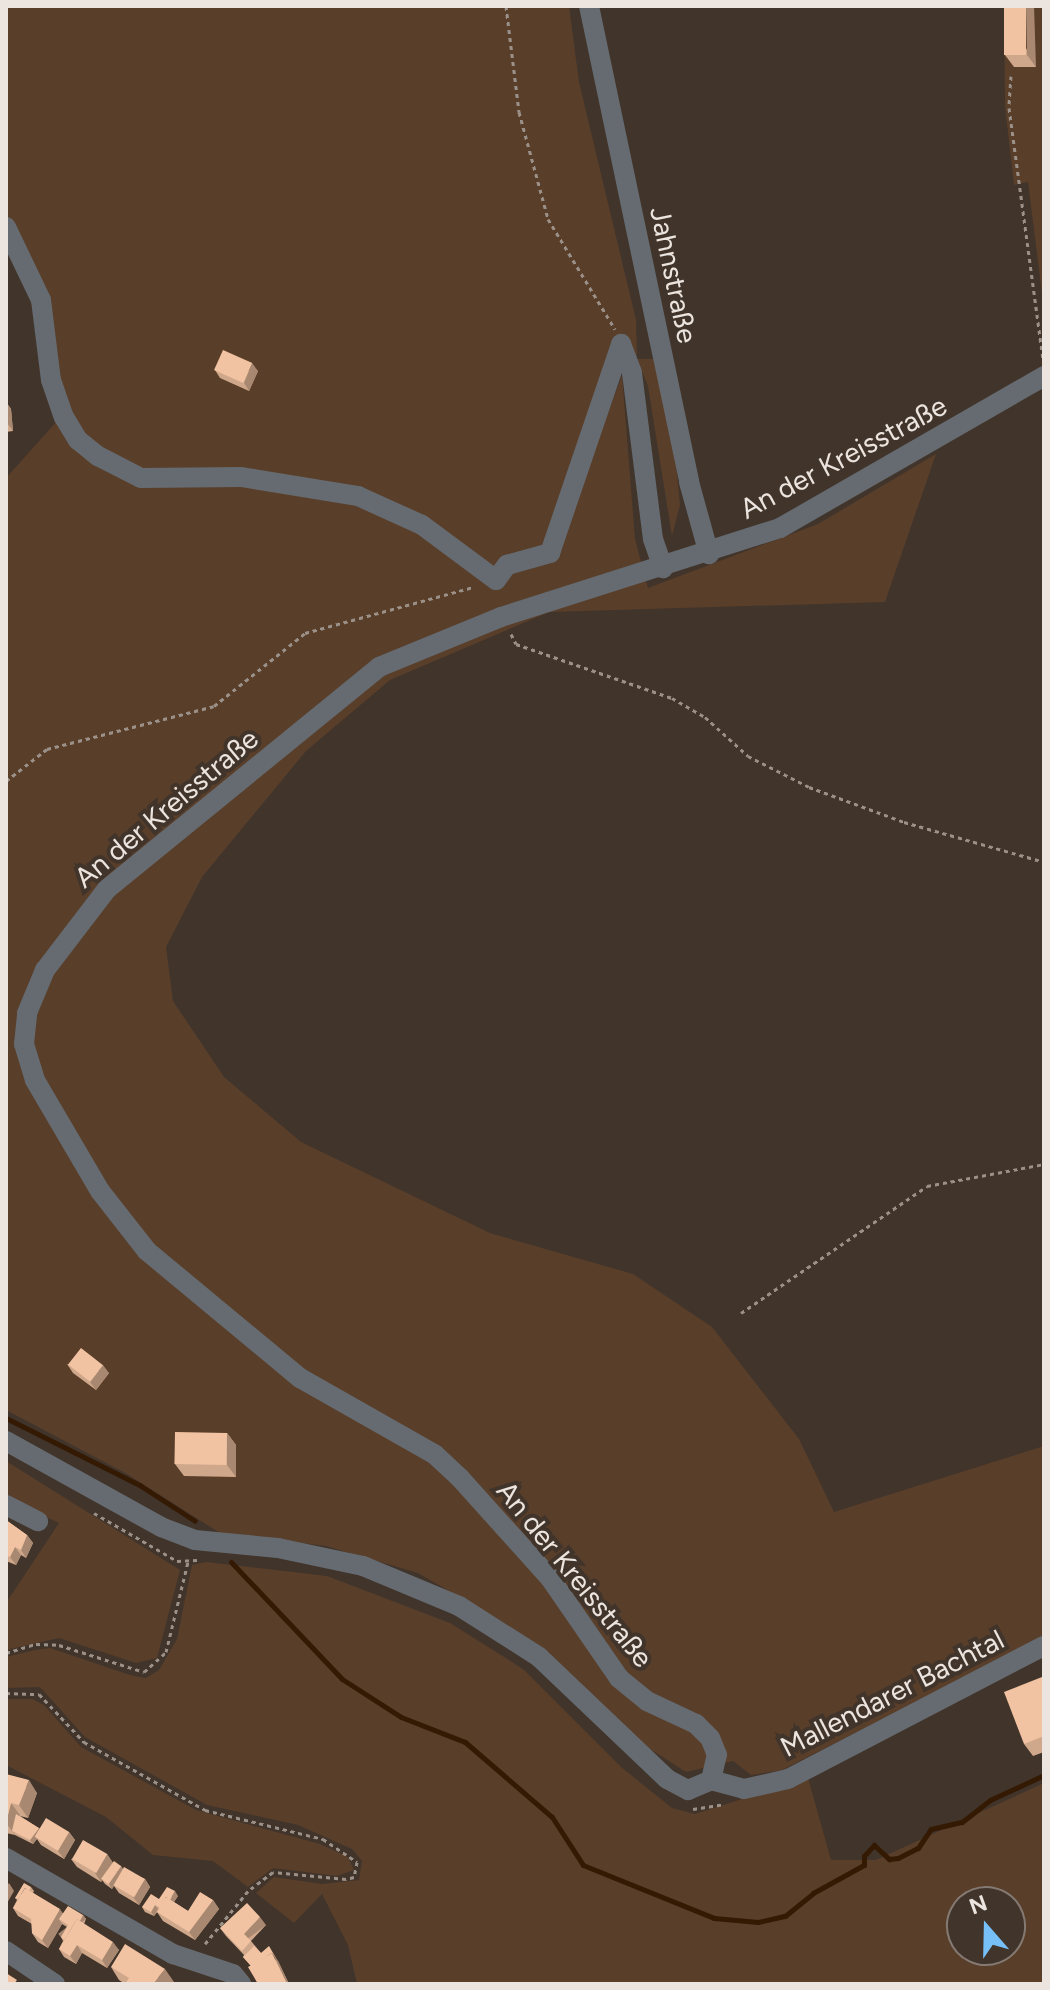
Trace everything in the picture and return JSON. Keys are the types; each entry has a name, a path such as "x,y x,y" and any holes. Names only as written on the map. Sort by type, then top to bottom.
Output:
{"street":[{"name":"Jahnstraße","path":"589,6 689,482 709,554"},
{"path":"6,227 41,300 51,380 64,417 78,440 98,456 141,478 241,477 358,496 422,525 496,580 507,565 550,553 621,344"},
{"path":"621,344 632,373 653,539 663,568"},
{"name":"An der Kreisstraße","path":"711,1780 717,1755 710,1738 696,1724 647,1701 619,1678 550,1578 460,1478 434,1454 300,1378 147,1251 100,1191 35,1080 24,1044 27,1013 45,970 107,889 379,667 501,617 709,554 780,528 830,502 1044,376"},
{"path":"6,1441 172,1532 363,1566 459,1606 539,1657 667,1779 688,1790 711,1780 733,1789"},
{"path":"6,1505 38,1521"},
{"name":"Mallendarer Bachtal","path":"733,1789 777,1783 827,1763 1044,1646"},
{"path":"6,1858 201,1965 233,1974 241,1984"},
{"path":"6,1951 55,1984"}],"path":[{"path":"506,6 519,112 548,219 572,266 606,307 621,344"},
{"path":"1011,76 1009,108 1044,366"},
{"path":"6,781 47,749 214,706 305,633 496,580"},
{"path":"501,617 516,644 672,698 705,717 748,756 809,787 904,822 1044,862"},
{"path":"741,1313 927,1186 1044,1164"},
{"path":"6,1653 36,1644 59,1645 144,1672 166,1652 188,1561 201,1559"},
{"path":"6,1693 39,1694 84,1742 205,1810 323,1839 357,1862 354,1877 346,1879 273,1872 261,1879 205,1943 201,1965"},
{"path":"686,1807 697,1810 726,1803 733,1789"}],"shaded area":[{"path":"6,6 569,6 579,82 636,320 637,359 607,356 597,442 622,375 635,539 648,588 818,524 936,454 885,602 549,612 390,680 306,751 202,877 166,947 173,1001 224,1077 301,1142 490,1233 633,1274 712,1327 799,1439 834,1512 1044,1446 1044,1637 782,1770 751,1775 733,1761 686,1772 636,1740 489,1614 418,1573 326,1546 220,1533 127,1474 6,1410 6,478 57,421 33,302 6,242"},
{"path":"1004,6 1044,6 1044,310 1028,182 1014,185 1005,106"},
{"path":"637,359 659,359 674,442 680,505 672,536 648,386"},
{"path":"6,1461 180,1570 157,1658 136,1663 59,1638 6,1650 6,1603 59,1523 6,1498"},
{"path":"206,1562 327,1576 450,1623 523,1669 621,1767 672,1808 695,1814 808,1778 831,1860 876,1860 1044,1783 1044,1984 357,1984 348,1945 322,1894 294,1923 256,1893 274,1877 322,1884 359,1880 362,1861 352,1849 298,1825 207,1805 85,1737 40,1687 6,1688 6,1657 50,1648 146,1678 159,1670 177,1639 192,1565"},
{"path":"6,1699 32,1699 44,1705 81,1747 196,1810 320,1844 348,1857 354,1870 337,1876 273,1868 248,1887 213,1861 153,1855 106,1817 6,1765"}],"building":[{"path":"1004,6 1026,6 1026,55 1004,55"},
{"path":"223,350 252,363 243,383 214,370"},
{"path":"81,1348 103,1365 90,1382 68,1365"},
{"path":"175,1432 227,1433 226,1465 174,1464"},
{"path":"6,1520 27,1535 21,1550 15,1547 10,1557 6,1555"},
{"path":"1042,1677 1044,1736 1024,1744 1004,1692"},
{"path":"6,1774 29,1780 19,1805 11,1803 6,1823"},
{"path":"16,1814 39,1828 30,1840 12,1831"},
{"path":"46,1818 69,1832 58,1851 35,1837"},
{"path":"83,1840 107,1854 96,1873 72,1859"},
{"path":"114,1861 121,1866 108,1884 101,1879"},
{"path":"124,1867 145,1879 134,1897 114,1885"},
{"path":"24,1883 31,1887 29,1891 25,1888 18,1899 15,1898"},
{"path":"167,1887 175,1891 170,1900 166,1897 160,1908 155,1905 151,1912 142,1907 151,1894 159,1899"},
{"path":"25,1888 60,1909 42,1940 32,1933 31,1919 13,1908"},
{"path":"200,1892 213,1900 189,1932 157,1912 166,1897 188,1911"},
{"path":"247,1903 260,1917 244,1934 251,1941 242,1951 220,1928"},
{"path":"68,1906 83,1915 64,1940 61,1937 68,1925 59,1919"},
{"path":"77,1919 113,1942 102,1960 77,1945 70,1956 59,1949"},
{"path":"125,1944 165,1969 153,1984 125,1984 129,1978 111,1967"},
{"path":"254,1946 261,1953 269,1946 275,1957 272,1953 251,1966 243,1957"},
{"path":"272,1953 287,1984 258,1984 248,1967"},
{"path":"6,1973 17,1980 14,1984 6,1984"}],"waterway":[{"path":"6,1418 141,1486 195,1521"},
{"path":"231,1562 342,1679 401,1717 465,1742 552,1817 583,1865 714,1918 758,1922 785,1916 813,1893 864,1865 864,1856 874,1845 889,1859 898,1858 918,1848 931,1829 962,1822 990,1800 1044,1775"}]}
